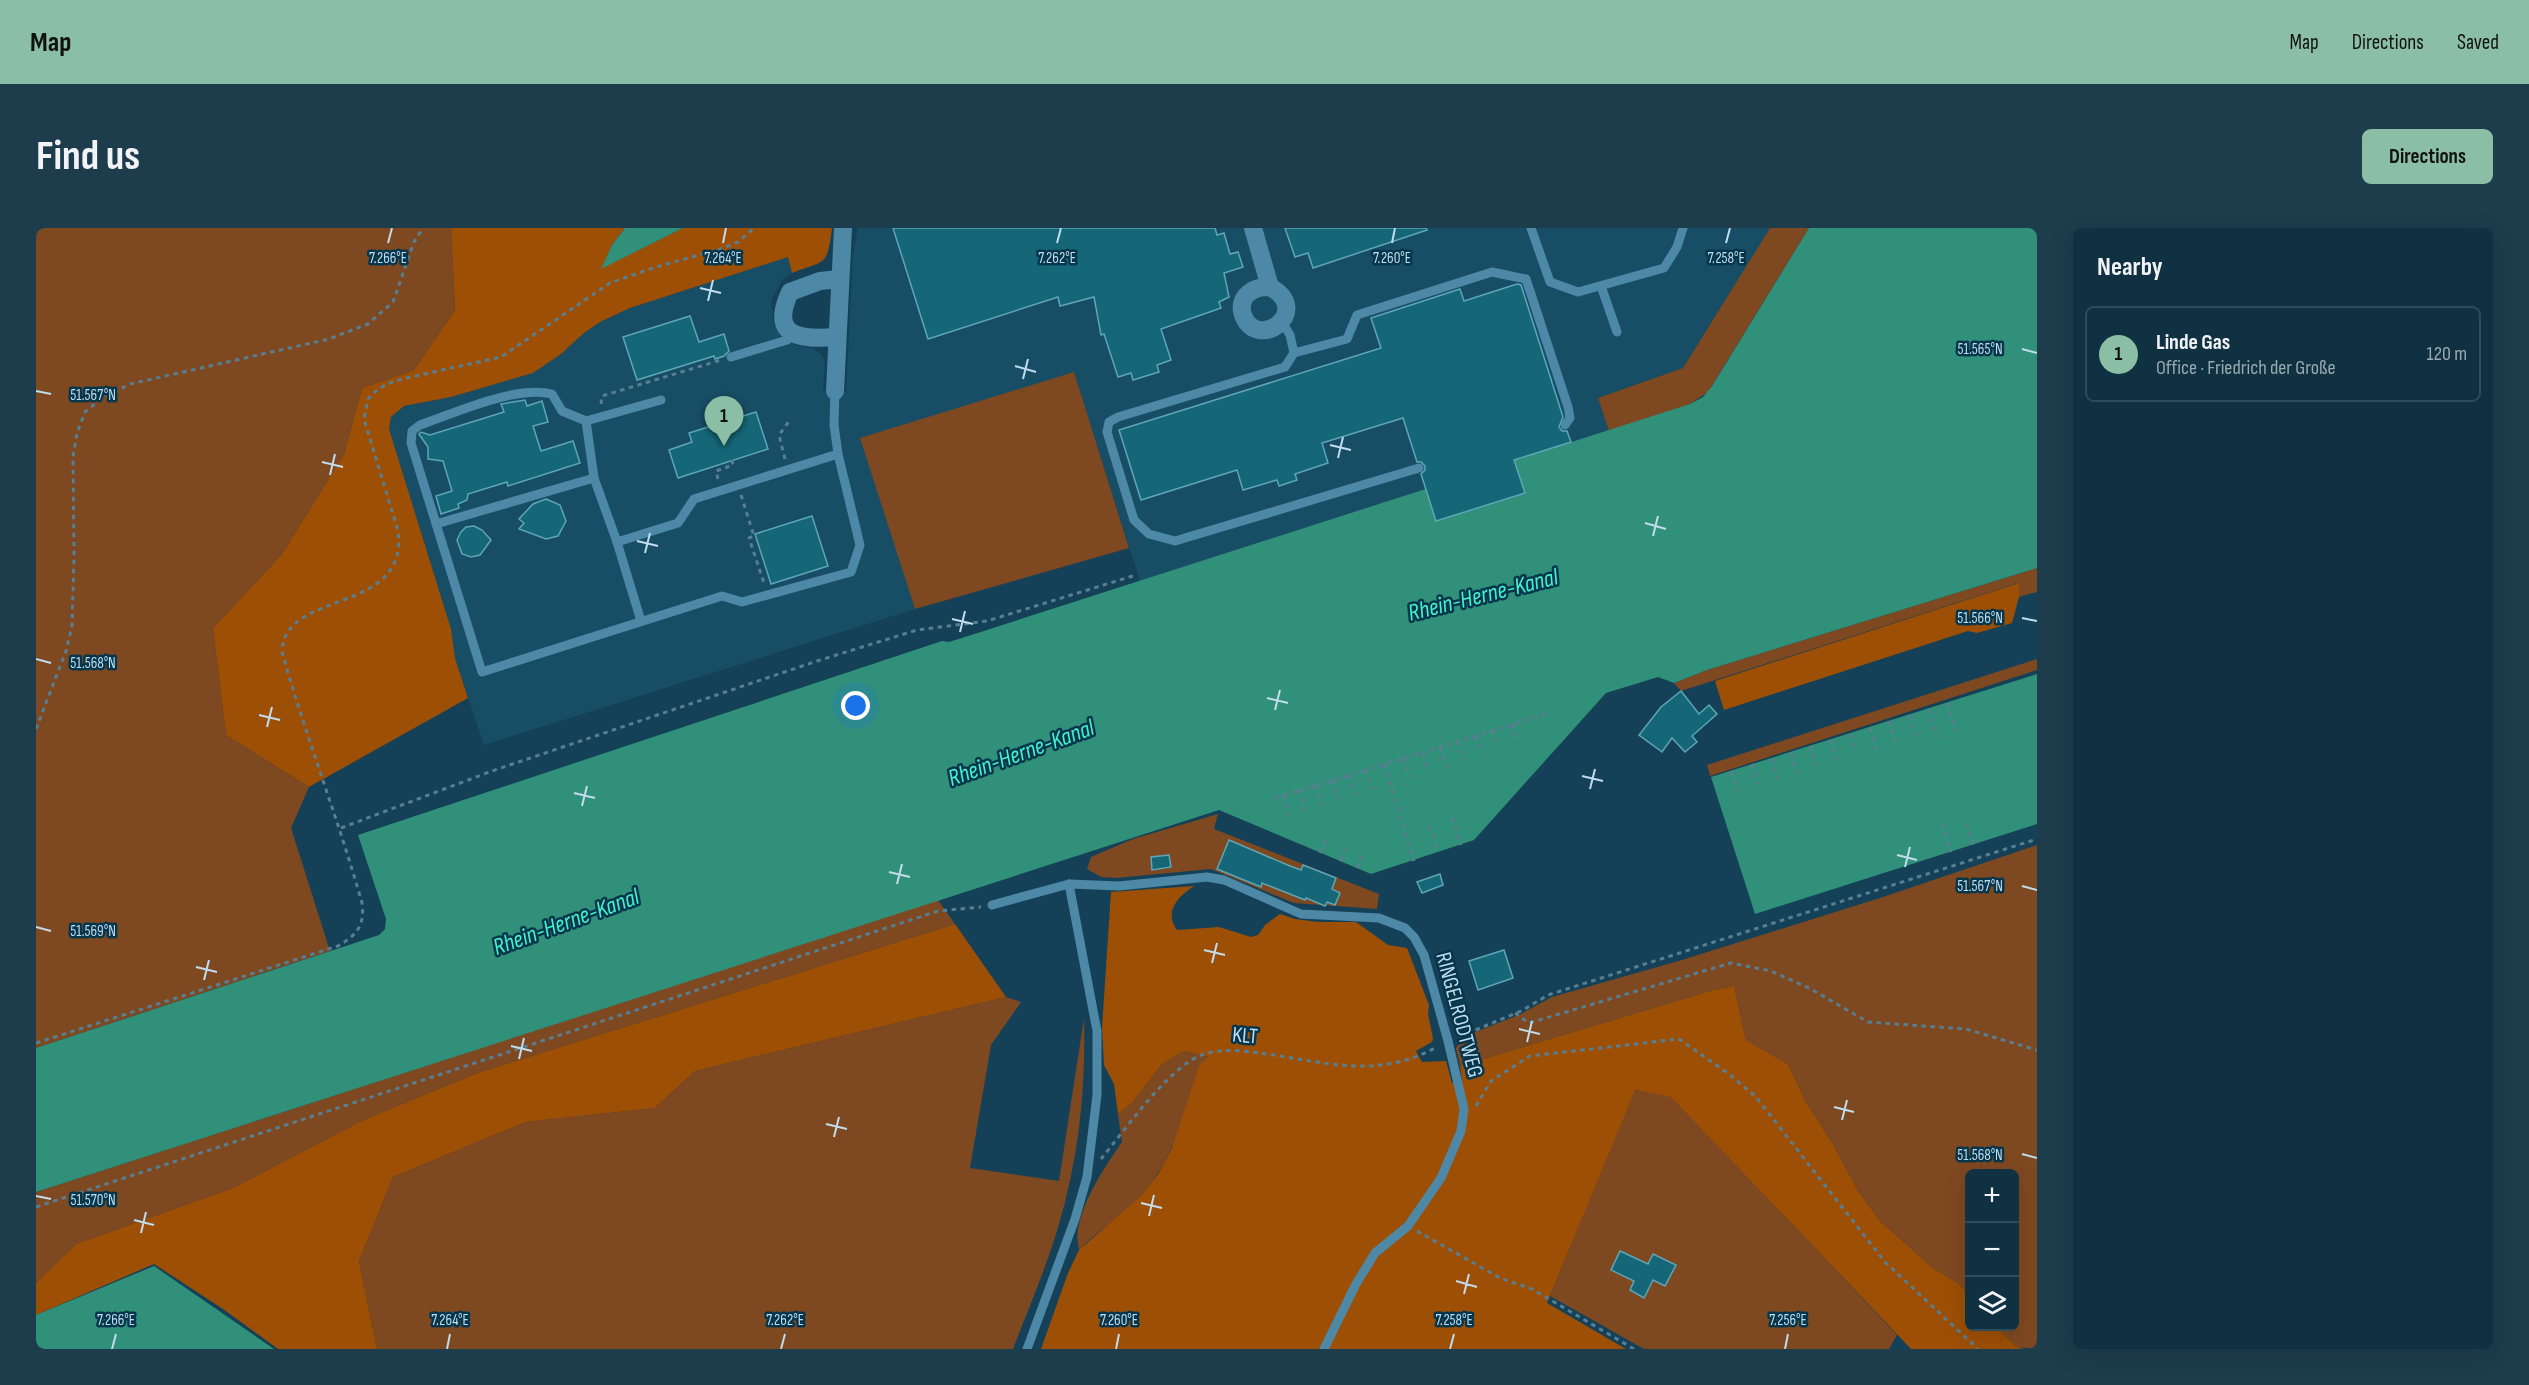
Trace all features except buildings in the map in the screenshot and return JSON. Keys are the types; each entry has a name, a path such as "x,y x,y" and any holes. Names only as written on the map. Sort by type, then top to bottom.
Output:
{"street":[{"path":"835,392 843,228"},
{"path":"1253,228 1270,287"},
{"path":"836,337 802,338 793,334 782,320 783,308 790,292 820,281 839,279"},
{"path":"1260,286 1270,287 1280,292 1285,301 1286,312 1282,322 1274,328 1263,331 1253,328 1245,320 1242,310 1243,300 1250,291 1260,286"}],"lane":[{"path":"1531,228 1550,282 1578,292 1664,268 1677,247 1683,228"},
{"path":"1419,468 1175,542 1149,534 1134,520 1107,432 1109,422 1118,417 1285,367 1294,353 1347,339 1357,315 1492,272 1526,279 1568,407 1570,418 1565,425"},
{"path":"1601,286 1617,332"},
{"path":"1282,322 1290,335 1294,353"},
{"path":"731,357 787,340 793,334"},
{"path":"661,400 586,421 562,411 552,394 540,391 518,393 420,425 412,432 411,443 482,672 723,596 742,602 851,572 860,545 838,454 834,424 835,392"},
{"path":"586,421 594,478 617,542 641,621"},
{"path":"617,542 678,524 694,499 838,454"},
{"path":"436,524 594,478"},
{"name":"RINGELRODTWEG","path":"992,905 1069,884 1119,886 1207,877 1224,880 1301,914 1379,918 1404,928 1414,937 1424,955 1448,1041 1464,1109 1461,1131 1441,1178 1407,1226 1375,1253 1356,1284 1324,1349"},
{"path":"1026,1349 1075,1219 1087,1176 1097,1095 1097,1031 1069,884"}],"path":[{"path":"36,729 66,651 72,626 73,457 85,412 101,399 130,384 329,339 368,324 393,302 414,242 423,228"},
{"path":"36,1043 338,946 351,938 361,927 362,903 340,828 316,762 282,652 286,633 332,603 370,588 381,581 392,571 397,559 400,546 398,531 364,419 368,399 387,384 501,357 610,284 656,267 724,248 738,242 754,228"},
{"path":"600,417 602,396 731,357"},
{"path":"782,448 778,435 790,420"},
{"path":"732,460 733,465 716,471 724,496 740,491 754,536 749,538 768,596"},
{"path":"340,828 492,771 817,661 917,630 987,621 1136,574"},
{"path":"1947,703 1956,730"},
{"path":"1928,709 1937,737"},
{"path":"1275,798 1546,714"},
{"path":"1909,715 1916,738"},
{"path":"1889,721 1896,743"},
{"path":"1512,724 1516,740"},
{"path":"1870,728 1876,749"},
{"path":"1493,730 1498,746"},
{"path":"1850,734 1856,753"},
{"path":"1476,736 1482,755"},
{"path":"1830,740 1837,760"},
{"path":"1458,741 1464,760"},
{"path":"1811,746 1816,766"},
{"path":"1440,747 1446,767"},
{"path":"1791,753 1798,773"},
{"path":"1423,754 1428,772"},
{"path":"1404,758 1410,777"},
{"path":"1771,759 1778,779"},
{"path":"1384,764 1414,861"},
{"path":"1752,764 1758,785"},
{"path":"1365,770 1372,790"},
{"path":"1731,771 1738,791"},
{"path":"1348,775 1355,795"},
{"path":"1332,780 1338,800"},
{"path":"1315,785 1322,805"},
{"path":"1298,790 1305,811"},
{"path":"1283,795 1289,815"},
{"path":"1452,818 1461,845"},
{"path":"1966,823 1973,845"},
{"path":"1942,824 1951,852"},
{"path":"1429,826 1438,851"},
{"path":"1320,853 1327,837"},
{"name":"KLT","path":"1087,1176 1171,1074 1198,1057 1231,1050 1368,1068 1400,1063 1515,1013 1548,995 2037,839"},
{"path":"1340,861 1347,844"},
{"path":"1357,868 1364,851"},
{"path":"36,1207 938,911 971,910 992,905"},
{"path":"1515,1013 1529,1023 1731,963 1770,971 1809,988 1868,1022 1966,1029 2037,1050"},
{"path":"1461,1131 1491,1081 1530,1056 1678,1039 1729,1074 1756,1097 1886,1262 1978,1349"},
{"path":"1407,1226 1500,1278 1532,1289 1634,1349"}],"shaded area":[{"path":"36,228 451,228 455,310 414,370 362,388 344,454 282,554 213,628 226,735 309,787 291,828 330,951 36,1048"},
{"path":"451,228 625,228 612,245 602,268 683,228 832,228 826,256 818,263 792,273 788,257 630,308 600,322 561,354 533,373 451,397 404,406 391,417 389,429 451,629 455,658 468,698 309,787 226,735 213,628 282,554 344,454 362,388 414,370 455,310"},
{"path":"858,228 1770,228 1683,368 1598,398 1609,431 1140,581 1074,373 861,438 915,609 484,745 455,658 451,629 389,429 391,418 404,406 451,397 533,373 561,354 600,322 630,308 788,257 792,273 782,280 773,296 771,304 774,323 787,340 798,346 813,348 822,355 825,363 823,390 846,392 853,255"},
{"path":"1770,228 1809,228 1708,392 1690,404 1609,431 1598,398 1683,368"},
{"path":"1074,372 1129,548 915,609 860,438"},
{"path":"2037,568 2037,592 2019,597 2018,583 1681,691 1674,683 1707,670"},
{"path":"2019,583 2019,597 2012,623 1977,633 1968,631 1724,710 1715,681"},
{"path":"2037,659 2037,670 1710,776 1707,765"},
{"path":"1218,814 1214,829 1379,894 1377,909 1294,903 1211,869 1116,878 1101,877 1087,869 1091,857 1133,839"},
{"path":"2037,845 2037,1349 2017,1347 2000,1331 2019,1331 2019,1169 1965,1169 1965,1290 1958,1283 1933,1268 1880,1221 1858,1191 1834,1146 1806,1102 1788,1064 1746,1040 1734,986 1713,990 1460,1066 1456,1048 1463,1037 1521,1014 1552,997 1682,960 1883,897"},
{"path":"1194,886 1178,899 1172,910 1173,923 1177,930 1219,927 1251,937 1258,935 1265,925 1280,914 1295,919 1318,922 1356,922 1388,945 1407,948 1429,1005 1428,1014 1433,1038 1432,1042 1416,1051 1422,1062 1446,1061 1452,1083 1462,1080 1460,1066 1713,990 1734,986 1746,1040 1788,1064 1806,1102 1834,1146 1858,1191 1880,1221 1933,1268 1958,1283 1965,1290 1965,1331 2000,1331 2017,1347 2024,1349 1911,1349 1671,1097 1635,1090 1547,1303 1626,1349 1041,1349 1068,1273 1079,1250 1141,1196 1158,1174 1172,1148 1199,1066 1208,1057 1184,1051 1162,1064 1132,1103 1118,1114 1114,1084 1104,1065 1102,1028 1111,892"},
{"path":"938,900 955,924 477,1073 361,1121 233,1188 76,1244 36,1283 36,1192"},
{"path":"955,924 1006,997 695,1071 655,1108 526,1122 393,1177 359,1261 377,1349 278,1349 223,1309 154,1264 36,1315 36,1283 76,1244 233,1188 361,1121 477,1073"},
{"path":"1006,997 1021,1002 991,1045 970,1168 1059,1181 1084,1018 1084,1070 1080,1122 1072,1173 1054,1240 1013,1349 377,1349 359,1261 393,1177 526,1122 655,1108 695,1071"},
{"path":"1184,1051 1208,1057 1164,1163 1154,1180 1135,1203 1079,1250 1079,1223 1084,1208 1106,1165 1122,1142 1118,1114 1132,1103 1162,1064"},
{"path":"1634,1090 1671,1096 1897,1335 1889,1349 1644,1349 1550,1296"}],"water":[{"path":"625,228 683,228 601,269 612,245"},
{"name":"Rhein-Herne-Kanal","path":"1809,228 2037,228 2037,568 1707,670 1674,683 1658,677 1606,693 1474,840 1371,874 1219,810 36,1192 36,1048 379,935 385,929 386,919 358,835 942,641 949,642 965,637 1690,404 1703,397 1712,386"},
{"path":"2037,674 2037,824 1755,914 1711,777"},
{"path":"154,1266 274,1349 36,1349 36,1315"}],"place":[{"name":"Linde Gas","path":"724,446"}]}
